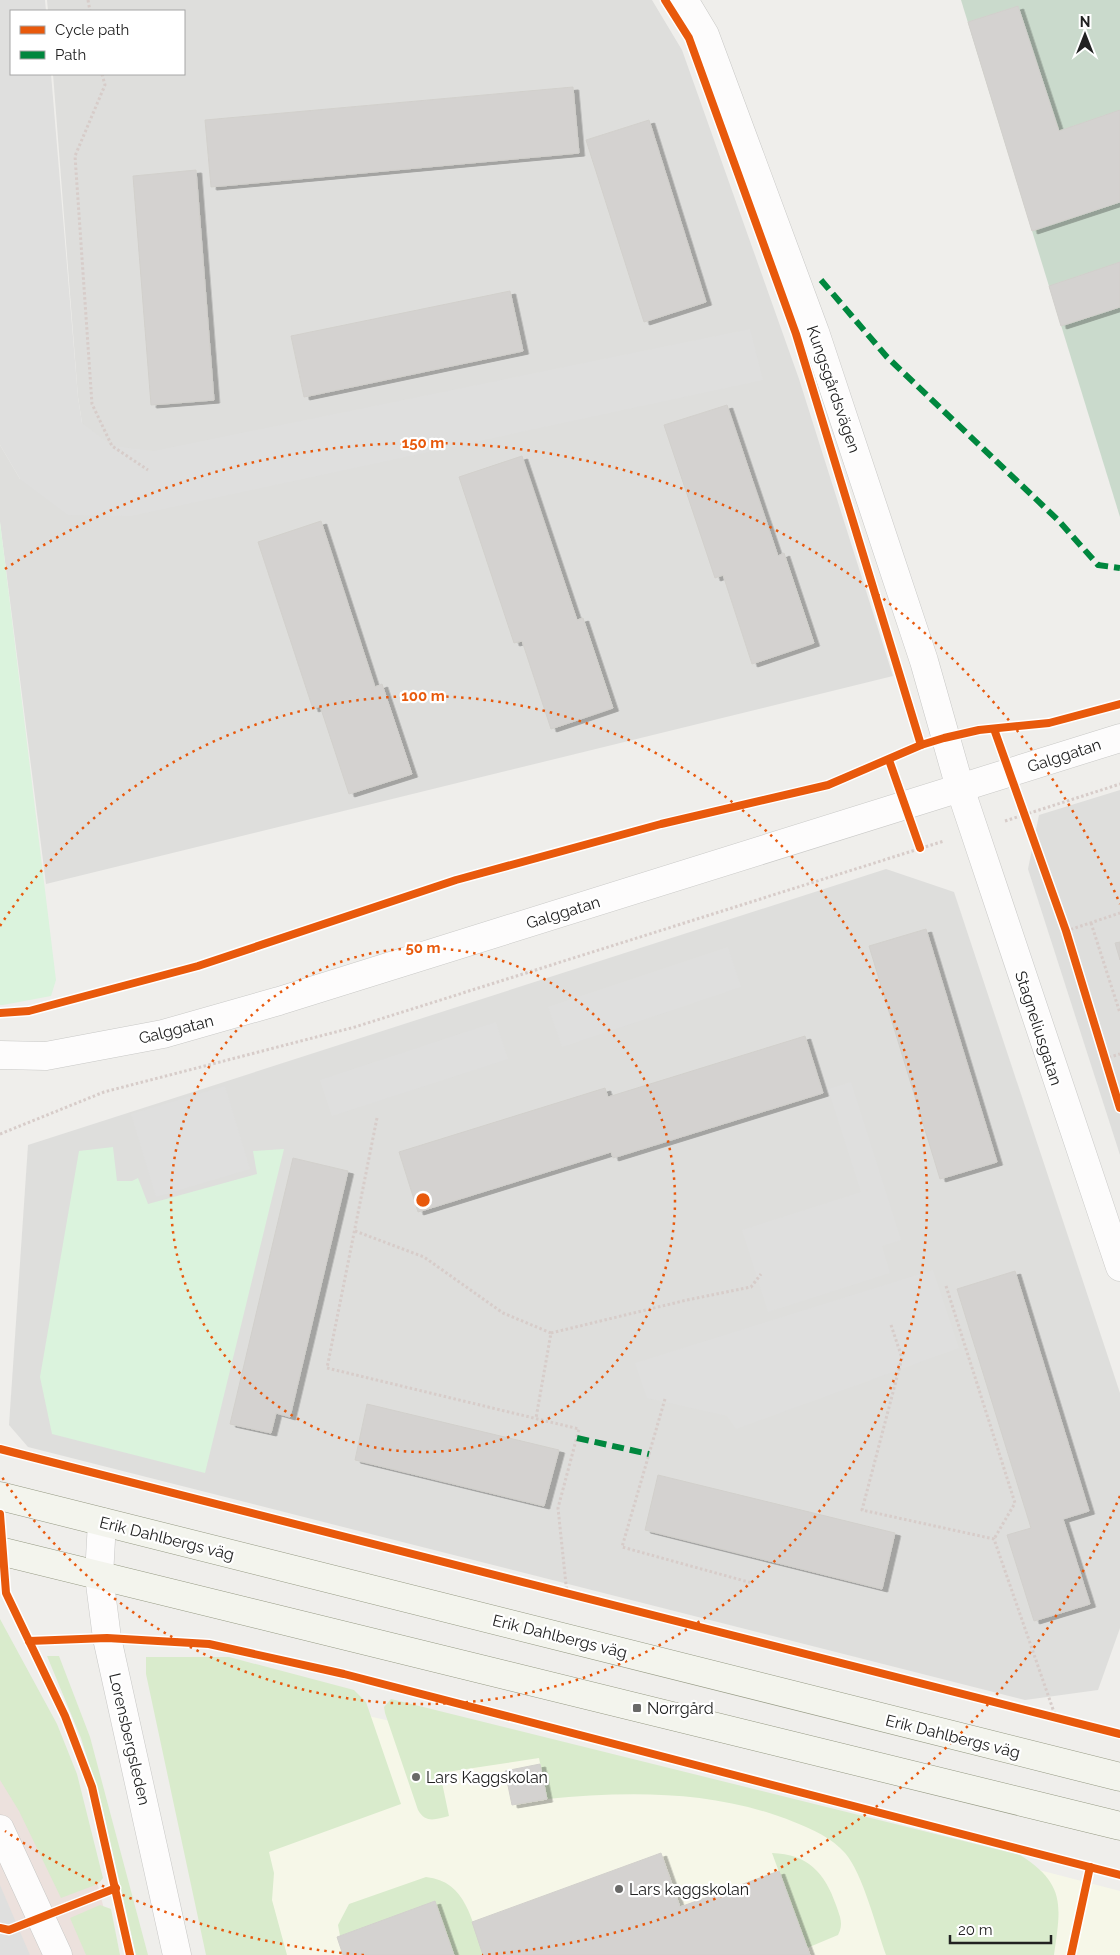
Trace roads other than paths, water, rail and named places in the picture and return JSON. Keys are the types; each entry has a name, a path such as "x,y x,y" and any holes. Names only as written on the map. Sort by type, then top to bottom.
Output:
{"main road":[{"name":"Erik Dahlbergs väg","path":"0,1496 1120,1777"},
{"path":"0,1552 1120,1826"}],"street":[{"name":"Kungsgårdsvägen","path":"684,0 705,34 815,332 924,661 960,788"},
{"name":"Galggatan","path":"0,1055 46,1056 162,1034 279,1001 1120,738"},
{"name":"Stagneliusgatan","path":"960,788 1120,1267"},
{"name":"Lorensbergsleden","path":"102,1522 98,1576 107,1638 177,1955"},
{"path":"0,1829 58,1955"}],"place":[{"name":"Norrgård","path":"637,1708"},
{"name":"Lars Kaggskolan","path":"416,1777"},
{"name":"Lars kaggskolan","path":"619,1889"}]}
